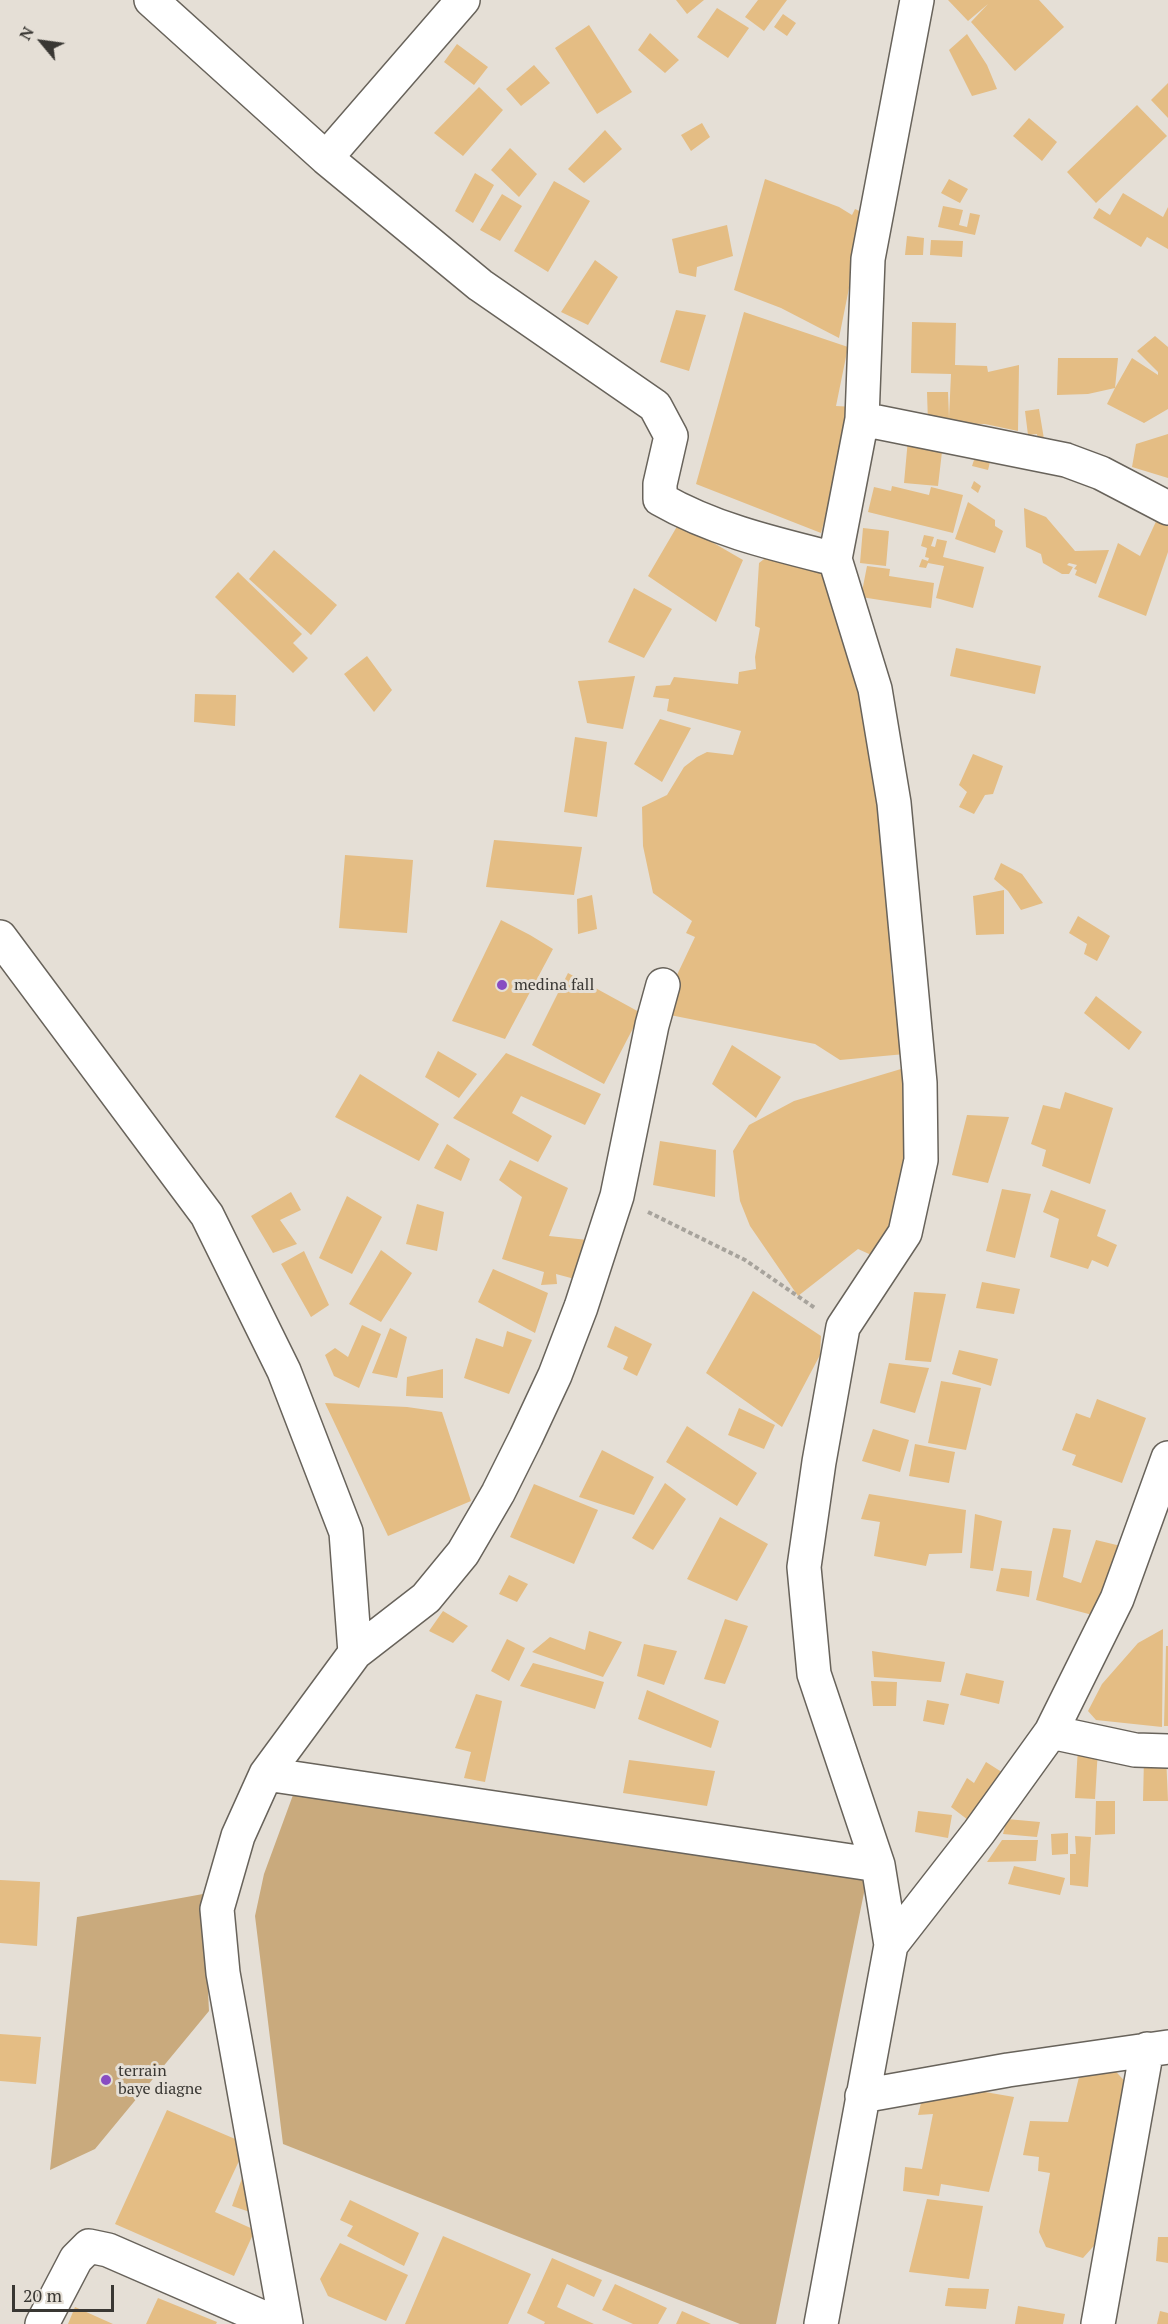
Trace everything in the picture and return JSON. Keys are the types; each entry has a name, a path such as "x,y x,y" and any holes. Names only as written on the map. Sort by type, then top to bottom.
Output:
{"street":[{"path":"151,0 326,158 480,285 655,406 670,436 660,484 660,499 683,512 752,538 835,559"},
{"path":"326,158 463,0"},
{"path":"821,2324 891,1945 878,1865 814,1674 804,1567 819,1462 843,1327 904,1233 921,1160 920,1083 894,803 876,689 835,559 862,419 868,259 917,0"},
{"path":"862,419 1066,460 1101,472 1168,508"},
{"path":"0,937 207,1215 274,1350 346,1532 355,1653"},
{"path":"286,2324 223,1973 218,1909 238,1836 266,1774 355,1653 426,1598 463,1553 498,1493 555,1375 581,1307 617,1196 652,1025 663,985"},
{"path":"891,1945 979,1832 1051,1732 1118,1599 1168,1458"},
{"path":"1051,1732 1135,1750 1168,1751"},
{"path":"266,1774 878,1865"},
{"path":"862,2096 1008,2070 1158,2048 1098,2324"},
{"path":"42,2324 76,2259 89,2246 108,2250 279,2324"}],"path":[{"path":"617,1196 745,1260 843,1327"}],"shaded area":[{"path":"293,1795 867,1878 776,2324 740,2324 283,2144 255,1916 264,1874"},
{"name":"terrain baye diagne","path":"203,1894 209,2011 95,2149 50,2170 77,1917"}],"building":[{"path":"676,0 704,0 687,14"},
{"path":"758,0 787,0 764,31 745,17"},
{"path":"948,0 1039,0 1064,27 1015,71 971,22 988,4 968,21"},
{"path":"717,8 749,28 728,58 697,37"},
{"path":"783,14 796,23 787,36 774,27"},
{"path":"589,25 632,92 597,114 555,48"},
{"path":"650,33 679,60 665,73 638,50"},
{"path":"967,34 987,65 997,89 972,96 949,50"},
{"path":"457,44 488,67 474,85 444,62"},
{"path":"534,65 550,83 521,106 506,89"},
{"path":"1168,83 1168,118 1151,100"},
{"path":"479,87 503,110 463,156 434,133"},
{"path":"1137,105 1167,136 1096,203 1067,172"},
{"path":"1029,118 1057,142 1042,161 1013,136"},
{"path":"702,123 710,137 691,151 681,135"},
{"path":"605,130 622,149 584,183 568,169"},
{"path":"510,148 537,174 519,197 491,170"},
{"path":"475,173 494,185 473,223 455,211"},
{"path":"765,179 839,207 852,215 855,209 864,213 839,338 781,308 734,290"},
{"path":"949,179 968,189 960,203 941,193"},
{"path":"554,181 590,201 548,272 514,251"},
{"path":"1123,193 1163,217 1168,207 1168,249 1147,237 1141,247 1093,218 1099,208 1110,215"},
{"path":"502,194 522,206 500,241 480,230"},
{"path":"943,206 963,210 959,225 967,227 970,213 980,215 975,235 938,227"},
{"path":"727,225 733,256 697,267 696,277 679,273 672,239"},
{"path":"907,236 924,238 923,255 905,255"},
{"path":"931,240 963,241 962,257 930,255"},
{"path":"595,260 618,277 588,325 561,312"},
{"path":"676,310 706,315 689,371 660,362"},
{"path":"744,312 848,347 836,406 855,407 821,533 696,484"},
{"path":"912,322 956,323 955,365 987,366 988,372 1019,365 1018,431 985,424 928,423 927,392 948,392 949,418 951,374 911,373"},
{"path":"1155,336 1168,347 1168,409 1144,423 1107,404 1132,358 1158,375 1158,372 1137,351"},
{"path":"1058,358 1118,358 1115,388 1088,394 1057,395"},
{"path":"1039,409 1044,439 1038,440 1037,434 1028,435 1025,411"},
{"path":"1168,434 1168,478 1132,467 1136,444"},
{"path":"908,439 943,443 938,486 904,483"},
{"path":"976,454 991,458 988,470 972,466"},
{"path":"974,481 981,486 978,493 971,488"},
{"path":"892,486 929,495 931,487 963,495 953,533 868,512 874,487 891,491"},
{"path":"968,502 995,520 995,526 1003,531 995,553 955,539"},
{"path":"1024,508 1046,517 1075,551 1109,550 1096,584 1075,575 1077,570 1074,569 1077,565 1069,563 1067,565 1073,567 1069,574 1062,574 1043,563 1041,554 1026,547"},
{"path":"1159,515 1168,519 1168,552 1146,616 1098,597 1118,543 1140,556"},
{"path":"679,523 743,560 716,622 648,576"},
{"path":"863,528 889,531 886,566 860,563"},
{"path":"924,535 934,537 931,546 935,547 937,539 947,541 943,557 984,567 973,608 936,598 944,566 928,563 926,568 919,567 922,559 928,561 929,558 925,557 927,548 921,546"},
{"path":"274,550 337,605 311,635 249,579"},
{"path":"768,556 792,561 828,575 874,704 893,930 891,971 905,1054 840,1060 815,1044 665,1014 676,977 695,937 686,933 692,921 653,893 643,846 642,807 667,795 684,767 697,757 707,752 733,755 741,731 667,711 669,699 653,697 656,686 670,685 674,677 738,684 739,672 756,669 755,657 760,628 755,626 759,563"},
{"path":"867,566 890,569 889,576 934,583 931,608 861,597"},
{"path":"238,572 302,634 293,643 308,658 293,673 215,597"},
{"path":"634,588 672,609 644,658 608,642"},
{"path":"956,648 1041,666 1035,694 950,676"},
{"path":"367,656 392,690 374,712 344,674"},
{"path":"635,676 623,729 587,723 578,681"},
{"path":"195,694 236,695 235,726 194,722"},
{"path":"660,719 691,728 662,782 634,764"},
{"path":"575,737 607,742 597,817 564,812"},
{"path":"973,754 1003,766 993,794 985,795 974,814 959,807 967,792 959,785"},
{"path":"494,840 582,847 574,895 486,887"},
{"path":"345,855 413,860 407,933 339,928"},
{"path":"1001,863 1022,874 1043,903 1021,910 1008,891 994,879"},
{"path":"1004,890 1004,934 976,935 973,896"},
{"path":"592,895 597,929 578,934 577,899"},
{"path":"1078,916 1110,936 1097,961 1084,954 1087,944 1069,933"},
{"name":"medina fall","path":"501,920 553,949 505,1039 452,1021"},
{"path":"568,973 641,1013 604,1084 532,1045"},
{"path":"1096,996 1142,1032 1129,1050 1084,1013"},
{"path":"732,1045 781,1077 756,1118 712,1084"},
{"path":"438,1051 477,1074 459,1098 425,1077"},
{"path":"506,1053 601,1094 585,1125 521,1096 512,1113 552,1136 538,1162 453,1118"},
{"path":"901,1069 916,1077 913,1178 878,1258 858,1249 798,1296 750,1226 740,1201 733,1151 749,1125 794,1101"},
{"path":"360,1074 439,1124 419,1161 335,1117"},
{"path":"1065,1092 1113,1108 1090,1184 1042,1166 1046,1150 1031,1144 1043,1105 1060,1109"},
{"path":"967,1115 1009,1117 988,1183 952,1175"},
{"path":"660,1141 716,1150 715,1197 653,1185"},
{"path":"447,1144 470,1159 461,1181 434,1168"},
{"path":"510,1160 568,1188 549,1236 588,1240 586,1282 556,1274 557,1284 541,1285 544,1272 502,1259 522,1197 499,1180"},
{"path":"1002,1189 1031,1194 1015,1258 986,1251"},
{"path":"1051,1190 1106,1210 1097,1236 1117,1245 1108,1267 1092,1260 1088,1269 1050,1257 1059,1219 1043,1212"},
{"path":"291,1192 301,1210 280,1220 297,1244 273,1253 251,1216"},
{"path":"347,1196 382,1217 352,1274 319,1258"},
{"path":"417,1204 444,1212 437,1251 406,1244"},
{"path":"381,1250 412,1273 381,1322 349,1304"},
{"path":"304,1251 329,1305 311,1317 281,1264"},
{"path":"493,1269 548,1293 535,1333 478,1302"},
{"path":"982,1282 1020,1289 1014,1314 976,1308"},
{"path":"753,1291 821,1336 820,1355 782,1427 706,1373"},
{"path":"914,1292 946,1294 931,1362 905,1360"},
{"path":"362,1325 381,1334 359,1388 334,1376 325,1355 335,1348 348,1357"},
{"path":"615,1326 652,1344 637,1376 623,1369 628,1357 607,1347"},
{"path":"390,1328 407,1337 397,1378 372,1373"},
{"path":"507,1331 532,1340 509,1394 464,1378 476,1338 503,1347"},
{"path":"959,1350 998,1359 991,1386 952,1374"},
{"path":"889,1363 929,1368 915,1413 880,1403"},
{"path":"443,1369 443,1398 406,1396 407,1377"},
{"path":"941,1381 981,1388 966,1450 928,1443"},
{"path":"1097,1399 1146,1418 1122,1483 1072,1465 1076,1455 1062,1450 1076,1413 1090,1418"},
{"path":"325,1403 407,1407 442,1412 471,1501 388,1536"},
{"path":"739,1408 775,1425 764,1449 728,1435"},
{"path":"687,1426 757,1473 737,1506 666,1462"},
{"path":"873,1429 909,1440 900,1472 862,1461"},
{"path":"915,1444 955,1452 949,1483 909,1476"},
{"path":"602,1450 654,1477 634,1515 579,1497"},
{"path":"665,1483 686,1499 653,1550 632,1538"},
{"path":"534,1484 598,1510 574,1564 510,1537"},
{"path":"869,1494 966,1510 962,1553 929,1554 926,1566 874,1556 880,1522 861,1519"},
{"path":"975,1514 1002,1521 993,1571 970,1568"},
{"path":"720,1517 768,1544 737,1601 687,1579"},
{"path":"1053,1528 1071,1530 1063,1577 1081,1583 1096,1540 1125,1547 1100,1617 1036,1600"},
{"path":"1001,1568 1032,1571 1029,1597 996,1591"},
{"path":"509,1575 528,1584 517,1602 499,1594"},
{"path":"443,1611 468,1626 453,1643 429,1631"},
{"path":"725,1619 748,1626 725,1684 704,1679"},
{"path":"1163,1629 1162,1727 1096,1720 1088,1711 1102,1684 1138,1643"},
{"path":"589,1631 622,1642 603,1677 532,1652 550,1637 585,1650"},
{"path":"507,1639 525,1648 509,1681 491,1671"},
{"path":"644,1644 677,1651 664,1685 637,1676"},
{"path":"1166,1646 1168,1646 1168,1726 1164,1726"},
{"path":"872,1651 945,1662 941,1682 874,1677"},
{"path":"533,1663 604,1682 595,1709 520,1686"},
{"path":"966,1673 1004,1681 999,1704 960,1695"},
{"path":"871,1681 897,1682 896,1706 873,1706"},
{"path":"647,1690 719,1721 711,1748 638,1719"},
{"path":"476,1694 502,1701 485,1782 464,1778 471,1752 455,1748"},
{"path":"927,1700 949,1704 944,1725 923,1721"},
{"path":"1078,1747 1098,1749 1095,1799 1075,1798"},
{"path":"1166,1755 1168,1801 1143,1801 1144,1758"},
{"path":"629,1760 715,1771 707,1806 623,1793"},
{"path":"986,1762 1008,1776 976,1826 951,1807 967,1778 974,1783"},
{"path":"1096,1801 1115,1801 1115,1834 1095,1835"},
{"path":"918,1811 952,1815 948,1838 915,1832"},
{"path":"1007,1819 1040,1822 1037,1837 1003,1834"},
{"path":"1068,1833 1068,1854 1052,1855 1051,1834"},
{"path":"1075,1836 1091,1837 1088,1887 1070,1885 1070,1854 1076,1854"},
{"path":"1002,1840 1038,1840 1036,1861 987,1862"},
{"path":"1014,1866 1065,1878 1060,1895 1008,1884"},
{"path":"0,1880 40,1882 37,1946 0,1943"},
{"path":"0,2034 41,2037 36,2084 0,2081"},
{"path":"1108,2063 1131,2088 1100,2239 1083,2258 1046,2247 1039,2232 1050,2173 1038,2171 1039,2157 1023,2155 1030,2121 1068,2122 1080,2073"},
{"path":"956,2087 1014,2097 989,2192 941,2184 939,2196 903,2191 905,2167 922,2169 933,2114 918,2115 921,2103"},
{"path":"167,2110 247,2144 215,2212 255,2230 234,2276 115,2224"},
{"path":"249,2159 262,2216 232,2206"},
{"path":"927,2199 983,2206 969,2279 909,2272"},
{"path":"350,2200 419,2233 404,2266 347,2236 353,2226 340,2220"},
{"path":"443,2236 531,2274 508,2324 405,2324"},
{"path":"1158,2237 1168,2237 1168,2263 1156,2261"},
{"path":"340,2243 408,2275 386,2321 328,2296 320,2279"},
{"path":"552,2258 602,2280 594,2297 567,2284 557,2307 594,2324 544,2324 545,2322 527,2313"},
{"path":"615,2284 667,2308 658,2324 633,2324 602,2310"},
{"path":"948,2288 989,2289 986,2309 945,2306"},
{"path":"158,2298 217,2322 216,2324 146,2324"},
{"path":"1018,2306 1065,2314 1063,2324 1015,2324"},
{"path":"75,2307 113,2324 68,2324"},
{"path":"682,2311 711,2324 676,2324"},
{"path":"1160,2311 1168,2313 1168,2324 1157,2324"}],"place":[{"name":"medina fall","path":"502,985"},
{"name":"terrain baye diagne","path":"106,2080"}]}
